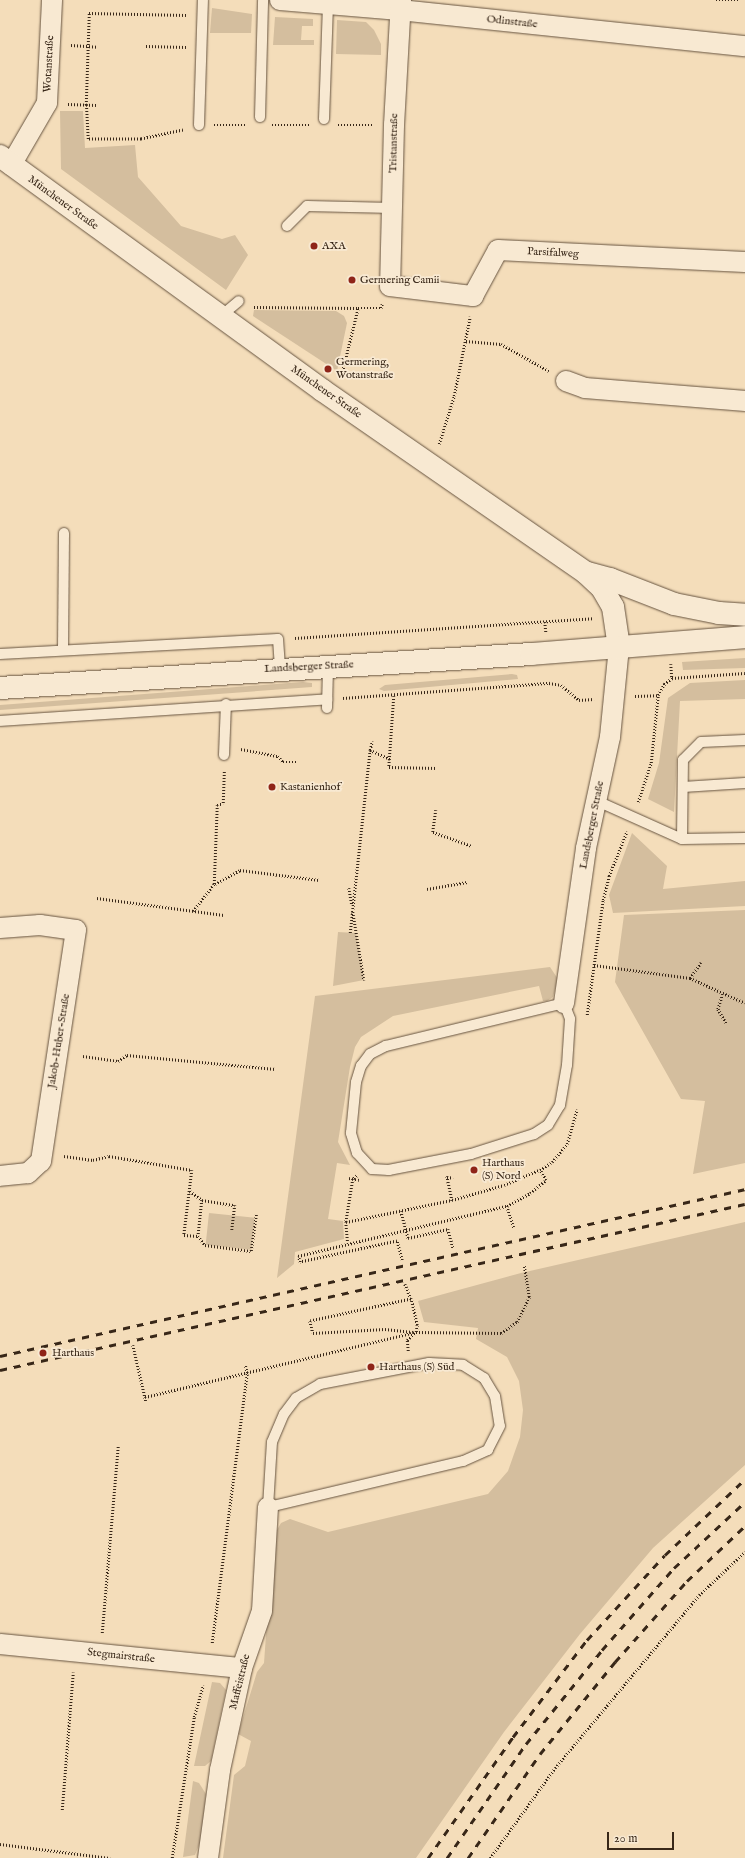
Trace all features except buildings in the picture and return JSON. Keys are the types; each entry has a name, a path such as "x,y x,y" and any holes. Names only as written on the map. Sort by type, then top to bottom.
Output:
{"street":[{"name":"Wotanstraße","path":"6,161 47,103 52,0"},
{"name":"Odinstraße","path":"280,0 328,4 401,5 745,46"},
{"name":"Tristanstraße","path":"390,286 401,5"},
{"name":"Münchener Straße","path":"6,161 225,312 333,397 586,573 602,588 614,607 618,647"},
{"name":"Parsifalweg","path":"390,286 473,296 498,250 745,262"},
{"path":"566,381 585,388 745,401"},
{"path":"586,573 610,579 674,604 719,614 745,615"},
{"name":"Landsberger Straße","path":"0,688 280,668 618,647 745,637"},
{"name":"Landsberger Straße","path":"564,1003 586,848 611,730 618,647"},
{"name":"Jakob-Huber-Straße","path":"0,928 40,925 76,930 56,1053 43,1152 37,1167 28,1173 0,1176"},
{"name":"Maffeistraße","path":"208,1858 220,1770 242,1668 262,1611 268,1507"},
{"name":"Stegmairstraße","path":"0,1644 242,1668"}],"lane":[{"path":"199,125 203,0"},
{"path":"260,118 263,0"},
{"path":"324,119 328,4"},
{"path":"287,226 307,206 393,208"},
{"path":"225,312 239,301"},
{"path":"63,649 64,534"},
{"path":"0,654 63,649 278,639 280,668"},
{"path":"0,721 226,704 327,703 328,666"},
{"path":"224,751 226,704"},
{"path":"682,839 683,760 701,742 745,740"},
{"path":"683,787 745,783"},
{"path":"597,801 633,815 682,839 745,838"},
{"path":"564,1003 570,1019 567,1065 560,1105 555,1116 548,1125 534,1134 471,1154 443,1160 390,1170 372,1169 357,1153 351,1133 356,1082 361,1066 370,1054 386,1046 564,1003"},
{"path":"429,1363 463,1365 484,1378 496,1396 500,1426 488,1450 463,1461 268,1507 272,1442 284,1414 296,1398 320,1384 429,1363"}],"path":[{"path":"716,0 738,0"},
{"path":"69,45 97,47"},
{"path":"146,46 201,47"},
{"path":"66,104 96,105"},
{"path":"225,312 380,308 390,286"},
{"path":"333,397 340,384 358,308"},
{"path":"432,467 454,396 466,341 501,344 566,381"},
{"path":"278,639 545,622"},
{"path":"587,1017 609,876 633,815 651,763 658,695 664,684 672,678 745,673"},
{"path":"327,703 549,683"},
{"path":"394,696 389,767 394,769 437,768"},
{"path":"350,933 372,741"},
{"path":"214,884 217,805 223,803 224,751 232,747 278,756 283,762 296,762"},
{"path":"370,750 390,759"},
{"path":"436,810 433,832 472,846"},
{"path":"193,911 214,884 240,870 319,880"},
{"path":"427,889 467,882"},
{"path":"349,888 364,980"},
{"path":"97,898 224,915"},
{"path":"690,978 701,962"},
{"path":"594,965 690,978 745,1003"},
{"path":"723,994 718,1009 727,1024"},
{"path":"83,1056 118,1061 127,1055 275,1069"},
{"path":"346,1222 452,1200 504,1185 540,1170 568,1144 578,1105"},
{"path":"43,1152 93,1160 110,1156 192,1170 184,1235 198,1236"},
{"path":"443,1160 452,1200"},
{"path":"351,1179 372,1169"},
{"path":"402,1260 397,1241 300,1262 298,1256 406,1229 508,1206 530,1193 546,1180 540,1170"},
{"path":"447,1178 453,1177"},
{"path":"351,1179 360,1180"},
{"path":"348,1243 346,1222 351,1179"},
{"path":"190,1191 202,1200 235,1205 232,1230"},
{"path":"202,1200 198,1236 205,1245 251,1251 256,1214"},
{"path":"508,1206 514,1228"},
{"path":"401,1211 408,1238 448,1229 453,1248"},
{"path":"411,1299 310,1321 313,1333 385,1329 416,1332 490,1334 509,1328 517,1322 529,1297 524,1265"},
{"path":"405,1284 418,1325 416,1332"},
{"path":"145,1398 416,1332"},
{"path":"133,1345 146,1402"},
{"path":"172,1858 194,1717 209,1665 247,1373 245,1365"},
{"path":"100,1654 118,1446"},
{"path":"490,1858 555,1768 689,1607 745,1552"},
{"path":"62,1810 75,1652"},
{"path":"0,1844 110,1858"}],"shaded area":[{"path":"212,8 252,14 251,33 210,33"},
{"path":"275,17 313,19 313,26 302,26 301,40 314,40 314,45 273,45"},
{"path":"337,20 366,22 374,30 381,44 381,55 336,54"},
{"path":"60,111 83,111 85,148 135,145 138,177 181,226 222,239 235,235 248,255 226,290 61,169"},
{"path":"254,310 336,311 344,316 347,323 337,371 253,316"},
{"path":"745,658 745,668 683,670 682,662"},
{"path":"512,674 517,675 518,679 384,691 379,689 385,685"},
{"path":"745,680 745,699 680,701 674,812 648,799 659,763 668,698 690,683"},
{"path":"303,682 312,683 312,687 0,710 0,705"},
{"path":"632,833 667,866 663,889 745,881 745,906 613,913 609,895"},
{"path":"745,910 745,1163 693,1174 705,1101 681,1099 615,982 624,915"},
{"path":"338,932 356,933 364,980 333,986"},
{"path":"550,967 558,979 553,997 547,1001 543,1001 539,986 393,1016 361,1037 355,1047 350,1067 338,1142 350,1165 337,1163 328,1219 343,1221 344,1239 295,1252 294,1264 277,1278 315,996"},
{"path":"209,1213 255,1218 251,1250 206,1245"},
{"path":"745,1222 745,1465 653,1548 580,1634 504,1732 416,1858 223,1858 234,1775 245,1766 251,1741 238,1734 257,1672 264,1663 273,1537 281,1523 290,1519 328,1532 488,1494 508,1471 520,1437 523,1410 519,1381 507,1357 476,1339 478,1328 424,1322 418,1301 521,1273"},
{"path":"212,1682 220,1683 226,1690 211,1761 205,1766 194,1766"},
{"path":"193,1781 199,1783 206,1794 201,1840 195,1855 183,1857"}],"railway":[{"path":"0,1356 745,1189"},
{"path":"0,1370 745,1204"},
{"path":"428,1858 513,1737 587,1640 665,1555 745,1479"},
{"path":"447,1858 526,1744 602,1650 674,1568 745,1502"},
{"path":"468,1858 540,1754 615,1662 687,1581 745,1526"}],"place":[{"name":"AXA","path":"314,246"},
{"name":"Germering Camii","path":"352,280"},
{"name":"Germering, Wotanstraße","path":"328,369"},
{"name":"Kastanienhof","path":"272,787"},
{"name":"Harthaus (S) Nord","path":"474,1170"},
{"name":"Harthaus","path":"43,1353"},
{"name":"Harthaus (S) Süd","path":"371,1367"}]}
